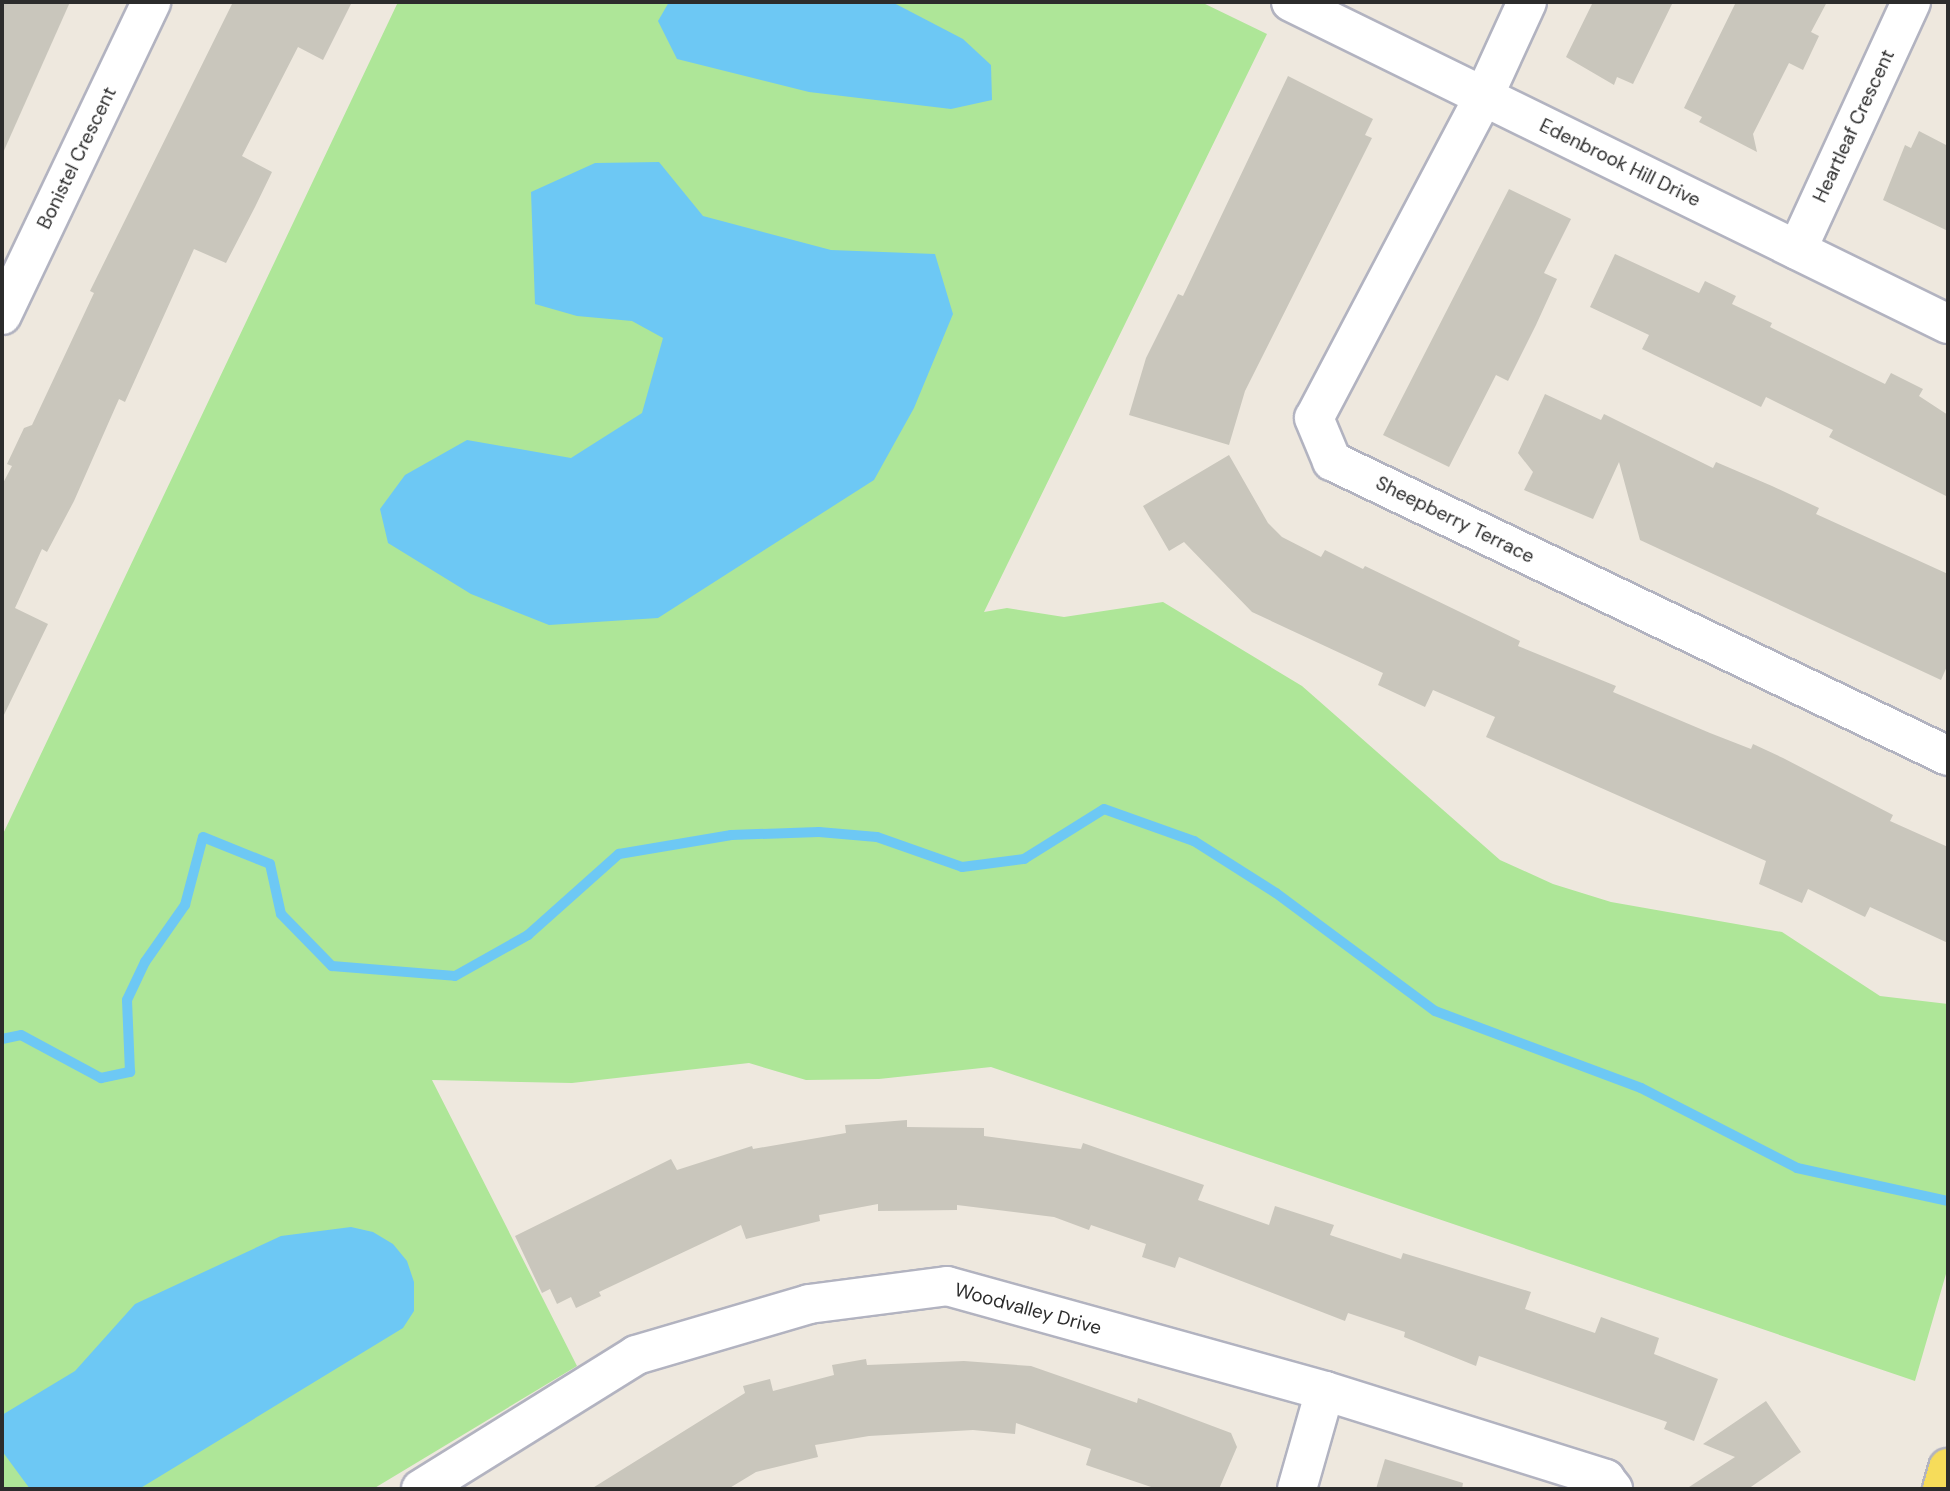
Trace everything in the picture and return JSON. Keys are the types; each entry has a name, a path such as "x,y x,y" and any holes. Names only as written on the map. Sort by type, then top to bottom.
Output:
{"main road":[{"path":"1942,1489 1948,1468"}],"street":[{"name":"Bonistel Crescent","path":"2,315 151,2"},
{"name":"Edenbrook Hill Drive","path":"1291,2 1948,324"},
{"path":"1484,96 1527,2"},
{"name":"Heartleaf Crescent","path":"1797,250 1911,2"},
{"name":"Sheepberry Terrace","path":"1484,96 1314,418 1332,461 1948,756"},
{"name":"Woodvalley Drive","path":"421,1489 636,1355 808,1304 947,1286 1325,1391 1605,1479 1613,1489"},
{"path":"1297,1489 1325,1391"}],"green space":[{"path":"398,2 1201,2 1267,34 984,612 1007,608 1064,617 1163,602 1302,686 1500,860 1553,884 1611,902 1782,932 1880,996 1948,1004 1948,1267 1915,1381 991,1067 879,1079 806,1080 749,1063 572,1083 432,1080 577,1366 373,1489 2,1489 2,836"}],"water":[{"path":"669,2 892,2 963,39 991,65 992,100 951,109 809,92 677,59 658,21"},
{"path":"659,162 703,216 831,250 935,254 953,314 914,408 874,480 658,618 549,625 471,594 388,543 380,509 405,475 467,440 571,458 642,413 663,338 632,321 577,316 535,304 531,192 595,163"},
{"path":"351,1227 373,1232 393,1244 407,1261 414,1282 414,1311 403,1328 139,1489 30,1489 2,1451 2,1415 75,1371 135,1304 281,1236"}],"building":[{"path":"2,2 70,2 2,155"},
{"path":"233,2 352,2 323,60 298,47 242,156 272,172 255,207 226,263 194,249 125,402 119,399 74,501 47,552 42,549 15,608 48,624 2,719 2,485 12,466 7,464 24,428 32,425 94,293 90,291"},
{"path":"1593,2 1673,2 1633,84 1617,77 1614,85 1566,57"},
{"path":"1736,2 1827,2 1811,32 1819,36 1803,70 1789,63 1753,134 1757,152 1699,122 1702,117 1684,108"},
{"path":"1288,76 1373,119 1365,135 1372,138 1245,391 1229,445 1129,415 1146,358 1178,294 1183,296"},
{"path":"1919,131 1948,146 1948,231 1883,200 1905,145 1911,148"},
{"path":"1509,189 1571,219 1544,273 1557,279 1536,325 1508,381 1496,375 1449,467 1383,435"},
{"path":"1615,254 1699,293 1705,281 1736,296 1732,304 1772,323 1770,327 1885,384 1891,373 1923,389 1919,396 1948,415 1948,497 1829,437 1833,430 1766,397 1761,407 1642,349 1649,335 1590,307"},
{"path":"1545,394 1601,420 1604,414 1713,468 1716,462 1772,486 1819,508 1816,514 1948,574 1948,664 1941,680 1640,540 1619,462 1593,519 1524,490 1533,472 1518,453"},
{"path":"1229,455 1268,523 1282,537 1321,557 1325,550 1363,569 1365,566 1520,641 1518,646 1616,686 1613,692 1751,749 1753,744 1893,815 1890,821 1948,847 1948,943 1870,907 1865,917 1808,889 1802,903 1759,884 1766,861 1486,737 1495,717 1433,690 1425,707 1378,685 1383,673 1252,612 1184,542 1169,551 1143,506"},
{"path":"907,1120 907,1127 984,1128 984,1136 1081,1149 1083,1143 1204,1185 1198,1200 1269,1225 1275,1206 1334,1225 1330,1235 1401,1259 1403,1253 1531,1292 1525,1309 1595,1333 1601,1317 1659,1338 1654,1354 1718,1379 1694,1441 1664,1429 1667,1422 1479,1356 1476,1366 1404,1337 1405,1332 1348,1313 1345,1321 1179,1257 1175,1268 1142,1257 1146,1244 1091,1225 1089,1230 1054,1217 957,1205 957,1210 878,1211 878,1204 819,1215 820,1221 746,1239 741,1225 599,1292 601,1296 576,1308 571,1297 557,1304 550,1289 542,1293 515,1236 671,1159 677,1170 752,1146 753,1149 846,1133 845,1125"},
{"path":"866,1359 867,1365 964,1361 1031,1366 1137,1403 1138,1398 1231,1433 1237,1447 1219,1489 1157,1489 1086,1465 1091,1449 1016,1423 1015,1434 973,1430 869,1436 815,1445 818,1457 756,1472 728,1489 591,1489 745,1393 743,1386 770,1379 773,1391 834,1375 832,1365"},
{"path":"1766,1401 1801,1452 1748,1489 1686,1489 1735,1457 1703,1444"},
{"path":"1385,1459 1463,1483 1462,1489 1376,1489"}],"waterway":[{"path":"2,1039 21,1035 101,1078 130,1072 127,1000 145,962 185,905 203,837 270,864 281,914 332,966 455,976 528,935 619,854 731,835 819,832 877,837 962,867 1024,859 1104,809 1194,841 1276,893 1435,1011 1641,1088 1797,1168 1948,1201"}]}
